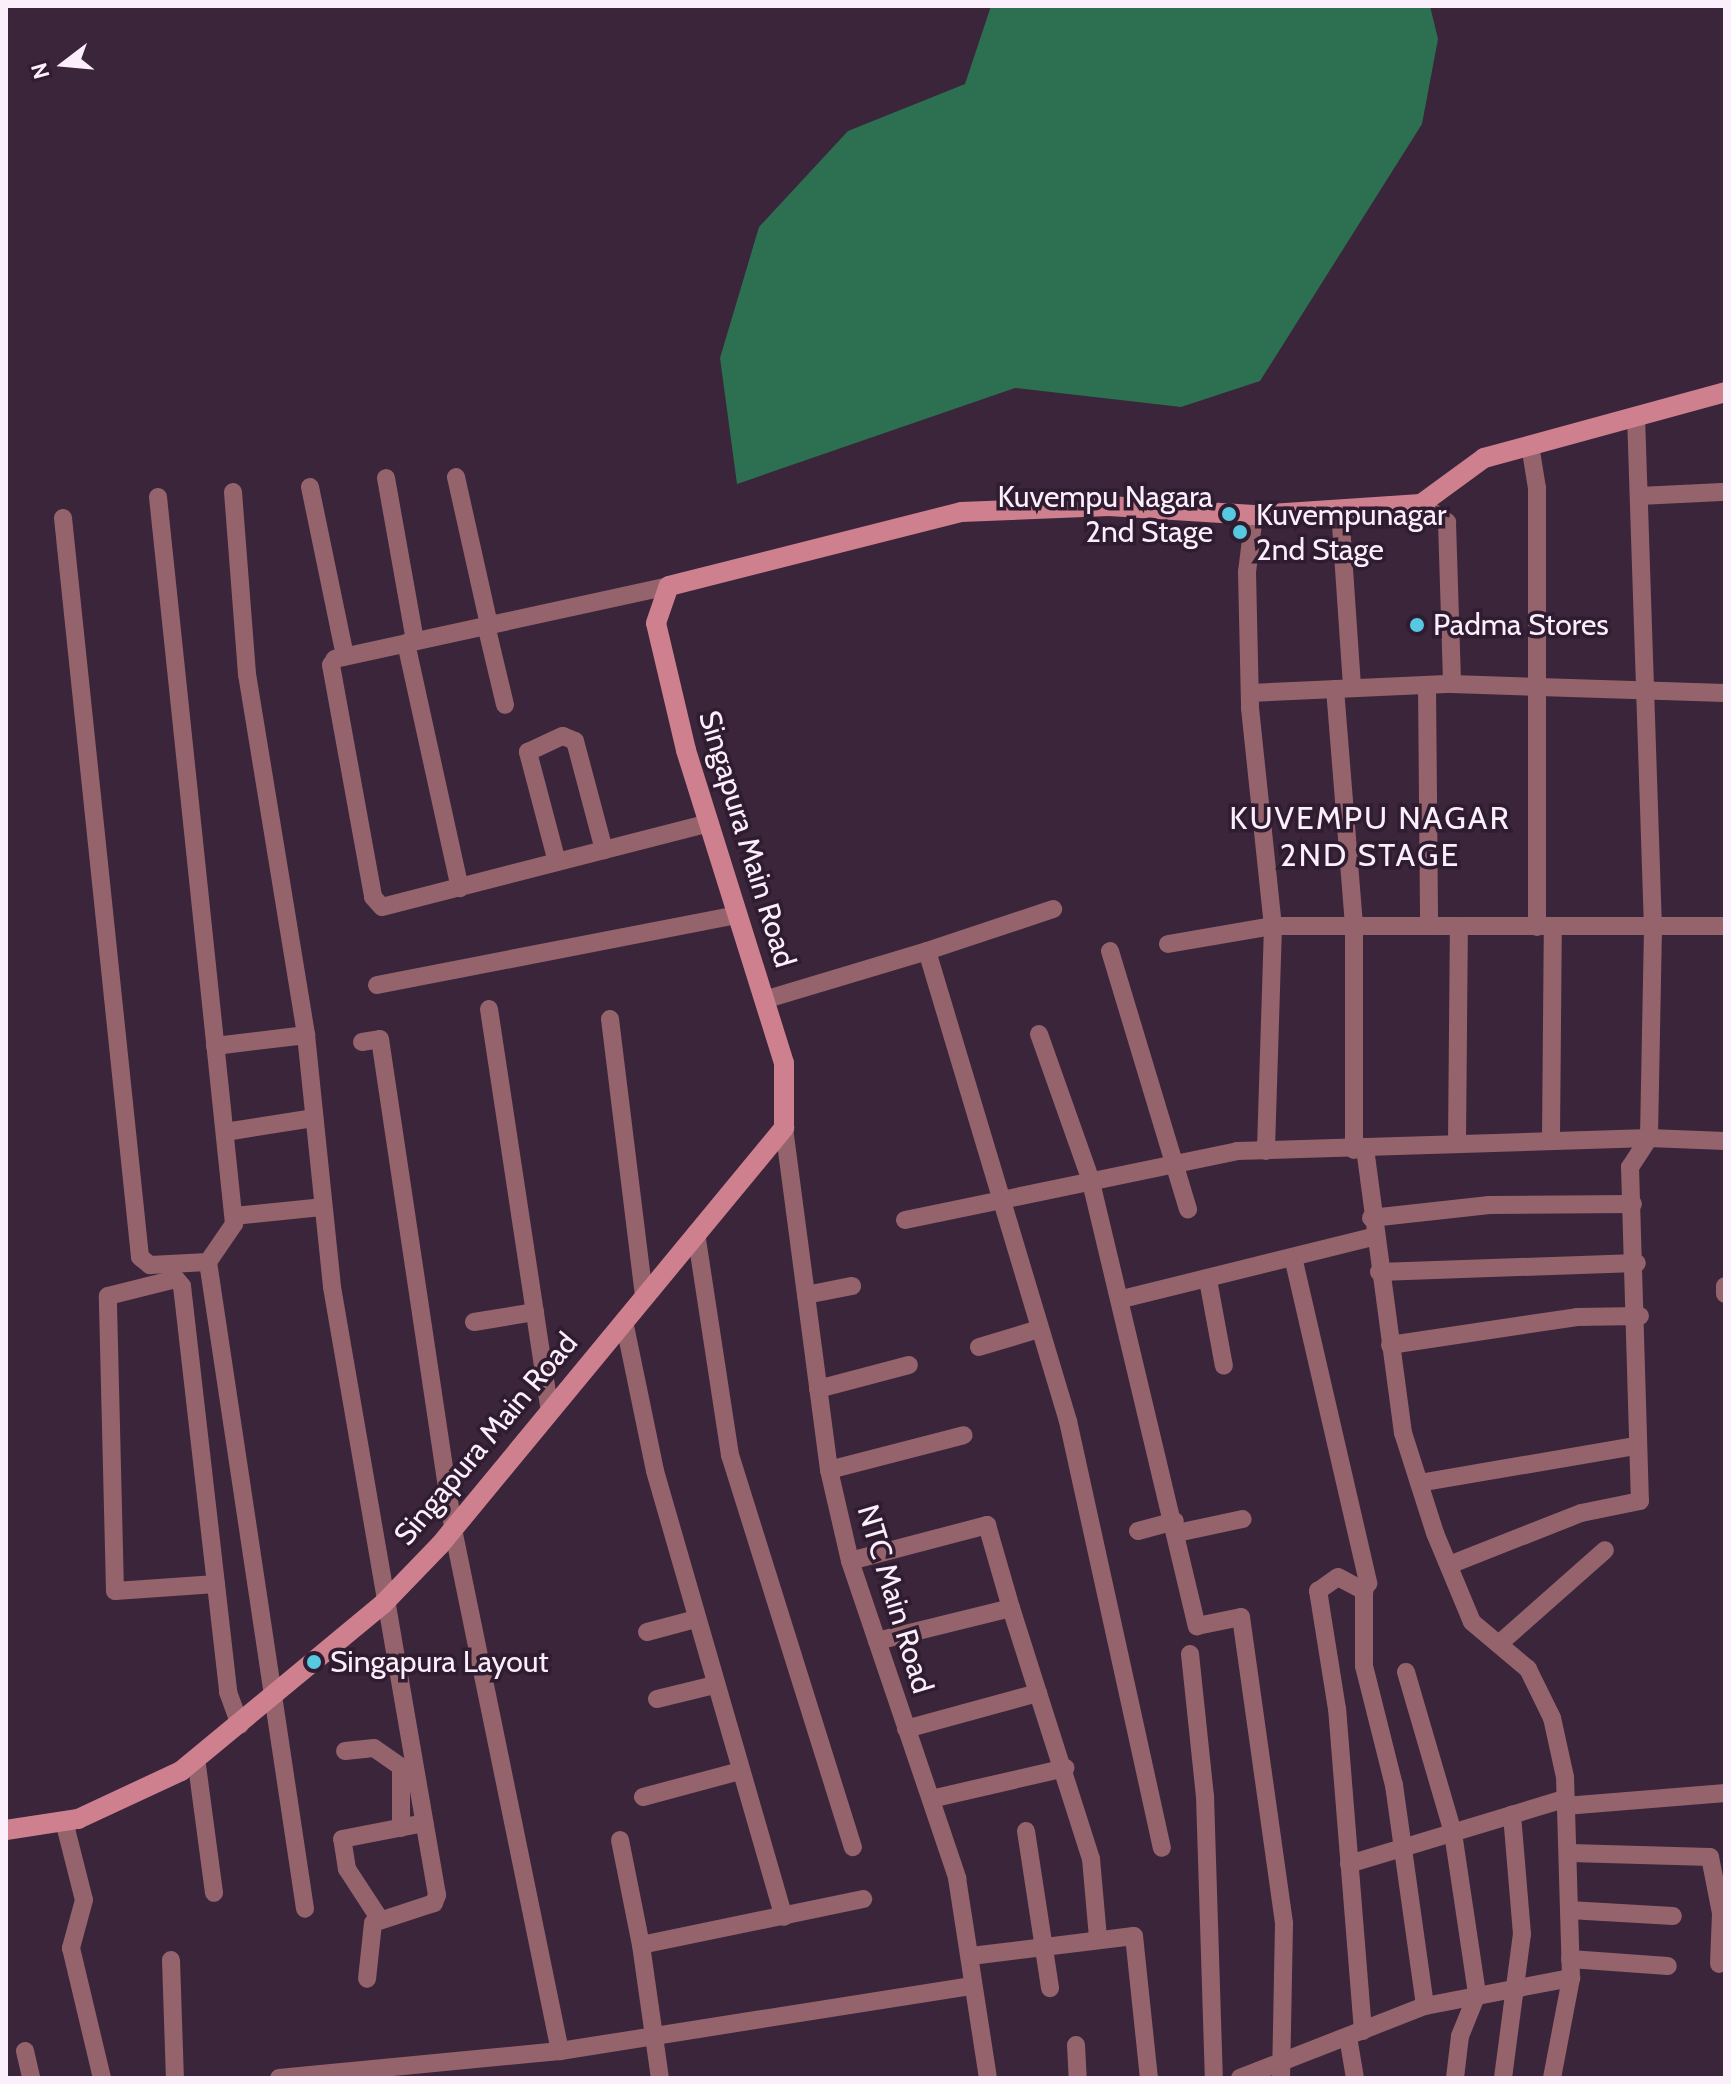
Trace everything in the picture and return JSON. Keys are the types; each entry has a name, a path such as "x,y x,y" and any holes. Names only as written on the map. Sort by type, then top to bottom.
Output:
{"street":[{"path":"709,823 460,888 375,903 331,665 345,656 669,586 961,512 1109,506 1254,515 1421,504 1484,458 1725,392"},
{"path":"1449,1565 1581,1513 1640,1501 1636,1446 1640,1316 1630,1167 1649,1138 1653,928 1636,416"},
{"path":"1530,445 1551,1137"},
{"path":"456,477 505,705"},
{"path":"386,478 411,642 460,888"},
{"path":"310,487 345,656"},
{"path":"233,492 247,674 306,1035 322,1207 383,1604 436,1900 379,1918"},
{"path":"1639,496 1722,492"},
{"path":"158,497 234,1216 234,1229 208,1262 305,1909"},
{"path":"1421,504 1447,522 1452,684"},
{"path":"1340,510 1360,1150 1390,1345 1419,1483 1472,1622 1528,1669 1552,1718 1570,1853 1570,1969 1552,2078"},
{"path":"1254,515 1247,572 1250,693 1273,926 1266,1151"},
{"path":"63,518 140,1257 150,1265 208,1262"},
{"name":"Singapura Main Road","path":"6,1830 64,1821 131,1799 196,1758 240,1725 383,1604 453,1529 784,1128 784,1063 709,823 656,623 669,586"},
{"path":"1250,693 1452,684 1725,693"},
{"path":"1427,685 1429,926"},
{"path":"557,862 528,752 563,736 575,741 604,850"},
{"path":"764,1000 1053,909"},
{"path":"377,985 738,915"},
{"path":"1168,944 1273,926 1725,926"},
{"path":"1457,1143 1459,926"},
{"path":"927,951 1004,1198 1039,1329 1068,1421 1162,1848"},
{"path":"1110,951 1178,1160 1188,1209"},
{"path":"489,1009 550,1412"},
{"path":"610,1019 644,1294"},
{"path":"1039,1034 1090,1178 1122,1299 1197,1626 1241,1617 1284,1924 1279,2071"},
{"path":"215,1046 306,1035"},
{"path":"362,1042 380,1039 453,1529 560,2051"},
{"path":"225,1132 313,1118"},
{"name":"NTC Main Road","path":"784,1128 829,1470 850,1561 931,1799 971,1956 972,1986 988,2078"},
{"path":"905,1220 1178,1160 1266,1151 1360,1150 1551,1137 1725,1141"},
{"path":"1122,1299 1293,1257 1372,1227 1489,1205 1633,1204"},
{"path":"234,1216 322,1207"},
{"path":"696,1233 730,1455 853,1847"},
{"path":"1293,1257 1368,1583"},
{"path":"1379,1272 1637,1263"},
{"path":"216,1584 115,1591 108,1296 176,1279 182,1286 216,1584 228,1692 240,1725"},
{"path":"1208,1280 1224,1366"},
{"path":"806,1295 852,1286"},
{"path":"1725,1286 1725,1294"},
{"path":"474,1322 535,1312"},
{"path":"1390,1345 1577,1317 1640,1316"},
{"path":"624,1321 696,1619 784,1917"},
{"path":"979,1347 1039,1329"},
{"path":"818,1389 909,1365"},
{"path":"829,1470 964,1435"},
{"path":"1419,1483 1636,1446"},
{"path":"1138,1531 1243,1519"},
{"path":"850,1561 987,1525 1091,1859 1098,1938"},
{"path":"1500,1643 1605,1550"},
{"path":"1355,2078 1349,1864 1318,1591 1338,1577 1364,1591 1364,1666 1403,1853 1425,2006"},
{"path":"877,1641 1011,1608"},
{"path":"647,1632 696,1619"},
{"path":"1190,1654 1206,1812 1214,2078"},
{"path":"1406,1672 1453,1833 1477,1994 1460,2036 1455,2078"},
{"path":"657,1699 714,1685"},
{"path":"906,1729 1038,1693"},
{"path":"345,1751 374,1748 401,1767 401,1828"},
{"path":"196,1758 214,1893"},
{"path":"931,1799 1065,1768"},
{"path":"643,1797 740,1771"},
{"path":"1349,1864 1403,1853 1512,1814 1565,1802 1725,1793"},
{"path":"1503,2078 1519,1984 1520,1874 1512,1814"},
{"path":"64,1821 84,1900 71,1948 102,2078"},
{"path":"367,1979 379,1918 347,1869 342,1839 424,1823"},
{"path":"1026,1831 1050,1988"},
{"path":"620,1840 641,1945 660,2078"},
{"path":"1570,1853 1710,1857 1721,1913 1719,1964"},
{"path":"641,1945 863,1899"},
{"path":"1569,1910 1673,1916"},
{"path":"971,1956 1134,1936 1149,2078"},
{"path":"171,1960 175,2078"},
{"path":"1240,2078 1279,2071 1355,2034 1425,2006 1570,1969 1668,1966"},
{"path":"281,2078 417,2072 560,2051 652,2033 972,1986"},
{"path":"1076,2045 1078,2078"},
{"path":"25,2051 31,2078"}],"green space":[{"path":"991,6 1430,6 1438,39 1422,124 1260,381 1181,407 1015,388 737,484 720,358 759,227 848,131 965,84"}],"place":[{"name":"Kuvempu Nagara 2nd Stage","path":"1229,514"},
{"name":"Kuvempunagar 2nd Stage","path":"1240,532"},
{"name":"Padma Stores","path":"1417,625"},
{"name":"Singapura Layout","path":"314,1662"}],"district":[{"name":"KUVEMPU NAGAR 2ND STAGE","path":"1370,838"}]}
